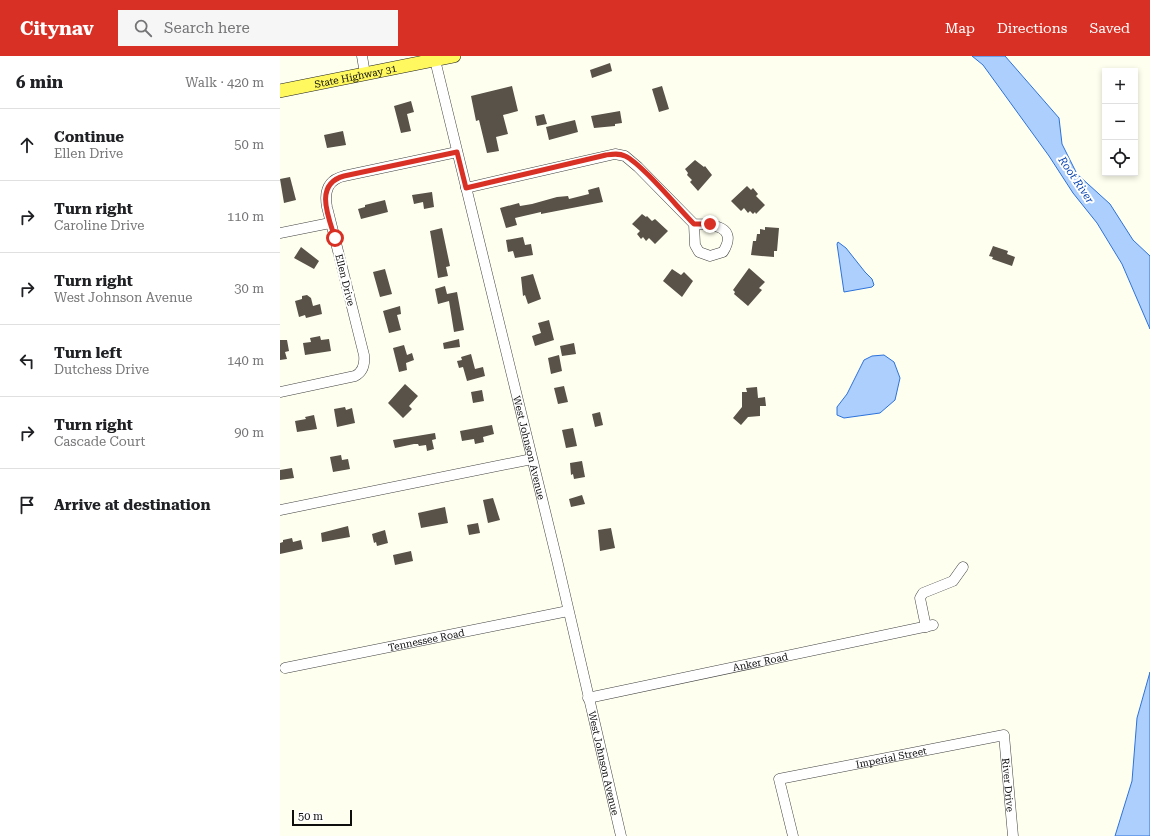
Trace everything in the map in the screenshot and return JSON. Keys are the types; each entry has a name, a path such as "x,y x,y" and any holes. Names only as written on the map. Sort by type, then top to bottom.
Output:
{"main road":[{"name":"State Highway 31","path":"280,91 454,56"}],"street":[{"path":"362,56 365,74"},
{"name":"West Johnson Avenue","path":"435,60 532,459 621,836"},
{"name":"Ellen Drive","path":"280,392 358,375 364,365 364,355 325,199 329,185 332,181 344,176 457,152"},
{"path":"466,188 615,154 625,156 630,160 694,224"},
{"path":"280,233 330,223"},
{"path":"280,510 532,459"},
{"name":"Anker Road","path":"588,698 929,626 920,598 923,593 953,581 963,567"},
{"name":"Tennessee Road","path":"285,668 568,611"},
{"name":"Imperial Street","path":"793,836 779,779 1004,734"},
{"name":"River Drive","path":"1004,734 1013,836"}],"water":[{"name":"Root River","path":"972,56 1005,56 1059,118 1062,144 1077,174 1110,204 1133,240 1150,256 1150,329 1122,264 1097,223 1073,193 1049,156 983,65"},
{"path":"838,242 846,248 872,279 874,285 872,287 844,292 837,244"},
{"path":"884,355 894,362 900,378 895,400 880,413 844,418 837,415 837,407 847,394 864,360 872,356"},
{"path":"1150,672 1150,836 1115,836 1132,781 1137,718"}],"building":[{"path":"610,63 612,71 592,78 590,70"},
{"path":"512,86 518,111 503,115 508,134 496,137 499,151 487,153 479,120 476,121 471,96"},
{"path":"662,86 669,109 659,112 652,89"},
{"path":"411,101 414,112 407,114 411,131 401,133 394,106"},
{"path":"620,111 622,123 615,124 615,126 594,128 591,116"},
{"path":"544,114 547,124 537,126 535,116"},
{"path":"575,120 578,132 549,140 546,127"},
{"path":"343,131 346,145 327,148 324,135"},
{"path":"695,160 704,167 705,166 712,175 698,191 690,182 692,180 687,175 688,173 685,169"},
{"path":"290,177 296,200 284,203 280,179"},
{"path":"747,186 751,190 753,188 758,194 756,196 765,205 756,214 755,212 753,214 750,211 748,213 744,208 741,211 731,201"},
{"path":"599,187 603,202 541,214 541,212 515,218 517,225 506,228 500,208 519,203 520,206 532,204 557,197 568,196 569,199 589,194 588,190"},
{"path":"432,192 434,207 424,209 423,202 414,204 412,195"},
{"path":"385,200 388,212 361,219 358,209 365,207 365,205"},
{"path":"642,214 646,217 647,216 652,221 655,219 668,231 655,244 649,238 646,241 643,237 641,239 637,234 640,231 632,224"},
{"path":"765,227 779,228 777,251 774,251 774,257 751,255 753,241 756,241 757,234 760,234 760,229 765,230"},
{"path":"442,228 450,266 446,267 448,276 438,278 430,231"},
{"path":"523,237 525,245 531,244 533,255 515,258 513,251 508,252 506,240"},
{"path":"993,246 1008,251 1007,254 1015,257 1012,266 992,259 993,257 989,256"},
{"path":"301,247 319,261 314,269 294,258"},
{"path":"749,268 765,282 759,288 762,290 748,306 734,294 735,292 733,290"},
{"path":"385,269 392,294 380,297 373,272"},
{"path":"672,269 681,275 684,272 693,281 682,297 663,281"},
{"path":"533,274 541,299 528,304 525,295 523,296 521,277"},
{"path":"445,286 447,294 457,292 464,330 454,332 449,301 438,304 435,289"},
{"path":"307,295 311,298 313,306 320,304 322,314 306,318 305,315 299,317 295,301 302,299 302,296"},
{"path":"400,306 401,314 397,315 401,330 389,333 383,311"},
{"path":"549,320 554,340 535,346 532,336 541,333 538,323"},
{"path":"320,336 321,340 329,339 331,351 305,355 303,343 311,342 310,338"},
{"path":"459,339 460,347 444,349 443,343"},
{"path":"280,340 287,340 289,351 285,352 287,359 280,360"},
{"path":"574,343 576,354 562,356 560,346"},
{"path":"404,345 407,355 412,353 414,360 406,363 407,370 399,372 393,348"},
{"path":"471,354 475,369 483,367 485,376 467,381 463,367 459,368 457,361 462,360 461,357"},
{"path":"559,355 562,371 551,374 548,358"},
{"path":"405,384 418,396 409,406 412,409 403,418 388,403"},
{"path":"564,386 568,402 558,404 554,388"},
{"path":"757,387 758,398 765,397 766,406 760,406 760,416 748,417 741,425 733,418 742,407 742,392 747,392 746,388"},
{"path":"482,390 484,401 473,403 471,392"},
{"path":"345,407 346,410 352,408 355,423 337,427 334,409"},
{"path":"600,412 603,425 595,427 592,414"},
{"path":"314,415 317,429 297,432 295,421 306,419 305,417"},
{"path":"492,425 494,434 483,437 484,442 475,444 474,439 462,441 460,431"},
{"path":"573,428 577,446 566,448 562,430"},
{"path":"435,433 436,439 432,440 434,449 427,451 426,445 419,446 418,444 395,448 393,440"},
{"path":"341,455 342,460 348,459 350,469 333,472 330,457"},
{"path":"582,461 585,477 574,479 573,474 571,475 570,463"},
{"path":"292,468 294,478 280,480 280,470"},
{"path":"582,495 585,504 571,507 569,499"},
{"path":"493,498 500,520 488,523 483,500"},
{"path":"445,507 448,523 421,528 418,513"},
{"path":"478,523 480,533 469,535 467,525"},
{"path":"348,526 350,537 322,542 321,533"},
{"path":"611,528 615,548 600,551 598,530"},
{"path":"385,530 388,543 377,546 376,542 374,543 372,534"},
{"path":"292,538 293,542 301,540 303,549 280,554 280,543 283,542 283,540"},
{"path":"411,551 413,561 395,565 393,555"}],"route":[{"path":"335,238 325,199 327,188 332,181 338,177 457,152 466,188 606,155 615,154 625,156 638,167 694,224 710,224"}]}
